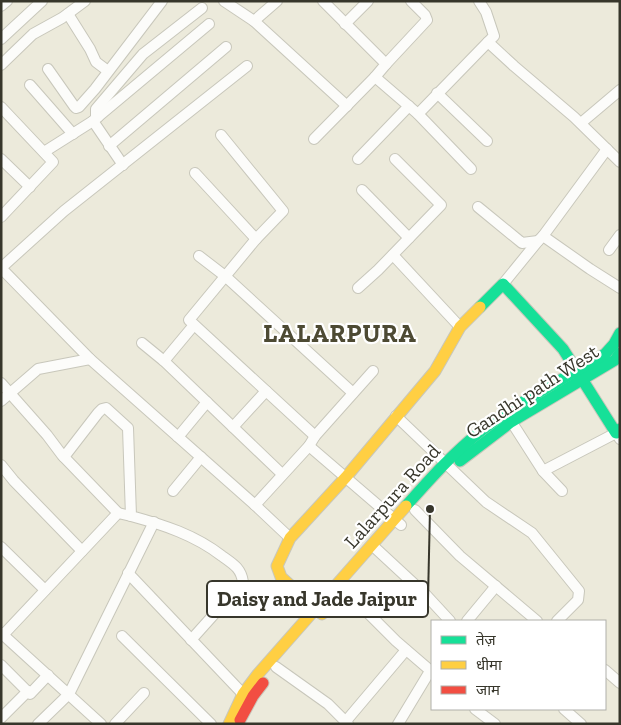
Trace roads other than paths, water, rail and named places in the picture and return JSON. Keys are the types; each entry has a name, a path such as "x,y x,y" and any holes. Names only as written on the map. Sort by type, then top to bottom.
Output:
{"street":[{"path":"1,6 7,1"},
{"path":"1,39 42,1"},
{"path":"1,64 33,34 68,14 85,1"},
{"path":"48,69 76,108 82,104 162,1"},
{"path":"224,1 254,21 348,106"},
{"path":"254,21 277,1"},
{"path":"323,1 386,64"},
{"path":"345,24 368,1"},
{"path":"314,139 348,106 425,24 427,20 425,16 411,1"},
{"path":"418,114 494,36 486,12 479,1"},
{"path":"122,165 109,146 95,119 96,109 143,54 202,8"},
{"path":"68,14 96,62 108,71"},
{"path":"44,152 95,119 209,24"},
{"path":"488,42 581,123 620,162"},
{"path":"109,146 226,47"},
{"path":"247,66 64,211 1,268 90,360 290,538"},
{"path":"375,77 418,114 471,168"},
{"path":"30,85 73,134"},
{"path":"581,123 620,90"},
{"path":"437,93 487,141"},
{"path":"358,159 409,106"},
{"path":"1,107 54,162 2,213"},
{"path":"221,135 283,211 256,239 189,320 315,436"},
{"path":"239,724 253,696 319,611 281,577 277,566 290,538 346,477 435,371 460,327 503,284 541,238 607,149"},
{"path":"1,159 30,187"},
{"path":"358,288 441,205 395,159"},
{"path":"195,173 256,239"},
{"path":"362,190 409,238"},
{"path":"478,207 522,243 541,238 620,288"},
{"path":"609,250 620,235"},
{"path":"393,255 460,327"},
{"path":"199,256 225,276 353,393"},
{"path":"503,284 563,349 618,434 543,470"},
{"path":"164,361 194,325"},
{"path":"580,376 605,354 614,344 620,333"},
{"path":"142,343 164,361 282,474"},
{"name":"Gandhi path West","path":"319,611 341,593 375,547 398,522 415,510 447,466 470,452 509,418 580,376 615,360 620,353"},
{"path":"1,402 38,369 90,360"},
{"path":"255,505 309,446 315,436 373,371"},
{"path":"1,384 64,457 118,513 171,527 206,544 238,568 242,574 243,582 191,640"},
{"path":"233,427 266,391"},
{"path":"178,437 206,402"},
{"path":"64,457 102,409 106,408 117,416 128,428 131,516"},
{"path":"396,416 486,502 532,533 579,591 578,600 558,620"},
{"path":"509,418 543,470 562,491"},
{"path":"309,446 398,522"},
{"path":"173,490 201,457"},
{"path":"1,466 82,551"},
{"name":"Lalarpura Road","path":"398,522 447,466"},
{"path":"415,510 460,556 536,620"},
{"path":"101,724 2,634 118,513"},
{"path":"38,724 68,694 154,522"},
{"path":"1,547 45,590"},
{"path":"375,547 449,620"},
{"name":"Lalarpura Road","path":"229,724 243,694 375,547"},
{"path":"128,573 243,694"},
{"path":"468,620 496,586"},
{"path":"341,593 359,604 406,650 431,671 403,722"},
{"path":"122,636 211,724"},
{"path":"276,667 328,704 347,722 406,650"},
{"path":"1,665 28,691"},
{"path":"606,671 620,683"},
{"path":"1,718 45,673"},
{"path":"115,724 144,693"},
{"path":"476,710 495,724"},
{"path":"565,710 574,722"}],"place":[{"name":"Daisy and Jade Jaipur","path":"430,509"}],"district":[{"name":"LALARPURA","path":"340,333"}]}
